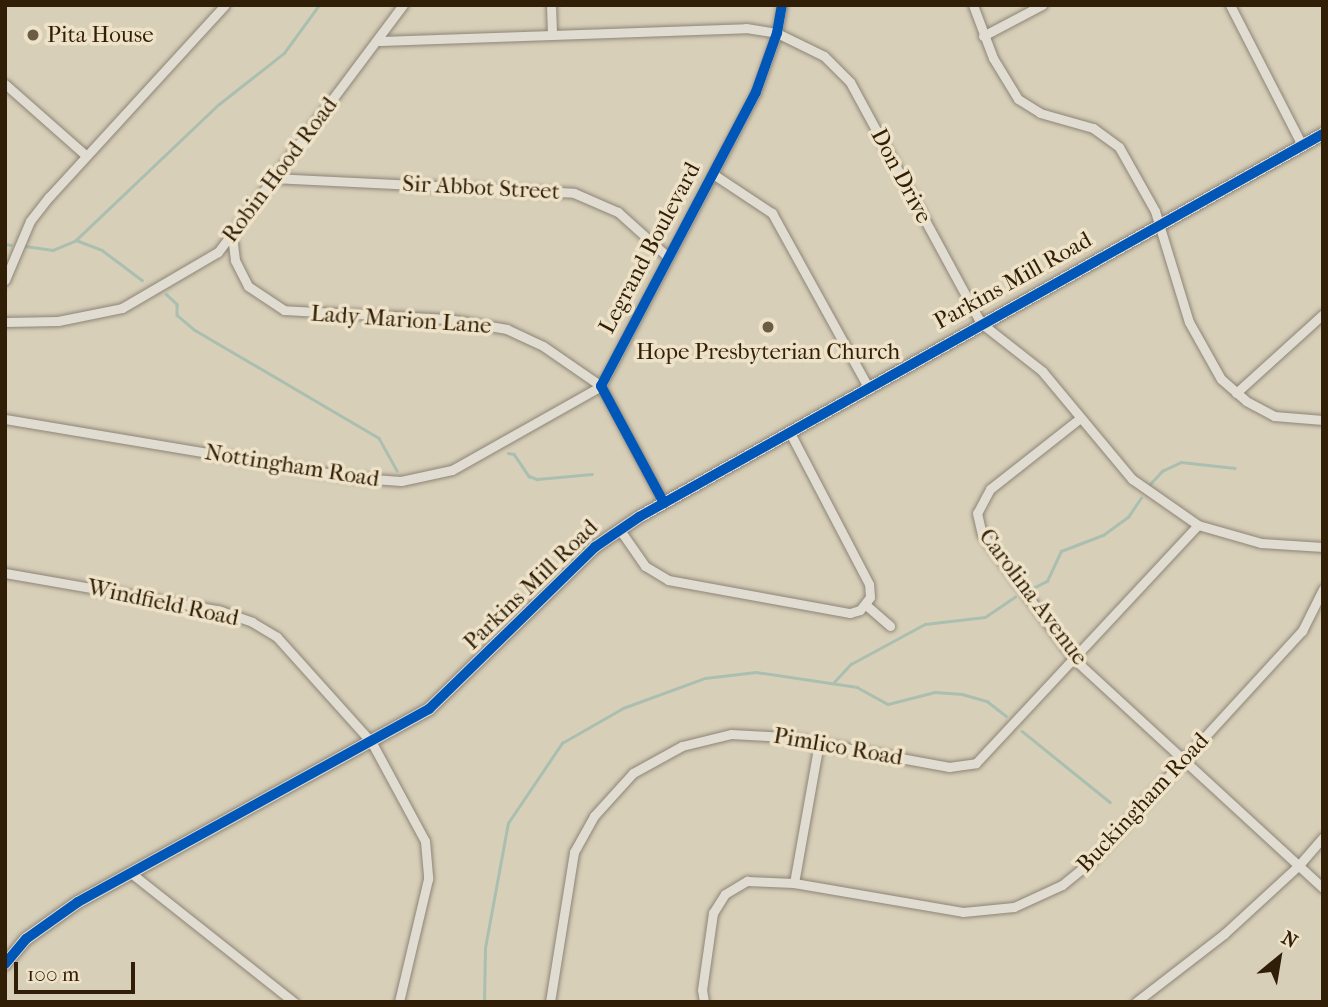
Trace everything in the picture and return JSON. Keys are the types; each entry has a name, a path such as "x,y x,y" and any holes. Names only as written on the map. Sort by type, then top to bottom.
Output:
{"street":[{"path":"5,280 30,221 84,154 225,5"},
{"name":"Robin Hood Road","path":"5,322 58,321 122,308 205,262 232,234 272,178 380,41 402,5"},
{"path":"551,5 552,34"},
{"name":"Legrand Boulevard","path":"601,386 756,92 778,33 782,5"},
{"path":"973,5 983,36 1018,99 1040,113 1093,128 1119,147 1156,211 1189,322 1214,370 1236,393 1274,416 1323,420"},
{"path":"983,36 1042,5"},
{"path":"1230,5 1302,145"},
{"name":"Don Drive","path":"380,41 709,28 778,33 824,56 850,82 981,323 1042,371 1079,419 1132,479 1198,525 1261,543 1323,547"},
{"path":"5,84 84,154"},
{"name":"Parkins Mill Road","path":"5,964 42,925 131,873 372,743 445,696 567,573 620,530 867,385 1323,134"},
{"path":"713,174 772,213 867,385"},
{"name":"Sir Abbot Street","path":"272,178 574,193 618,212 668,257"},
{"name":"Lady Marion Lane","path":"232,234 235,260 248,286 284,310 448,319 507,329 542,346 601,386"},
{"path":"1236,393 1323,314"},
{"path":"601,386 664,503"},
{"name":"Nottingham Road","path":"5,419 358,478 401,481 452,470 601,386"},
{"name":"Carolina Avenue","path":"1079,419 990,488 977,513 982,534 1074,659 1323,888"},
{"path":"789,431 856,554 869,584 866,606"},
{"name":"Pimlico Road","path":"550,1002 574,852 594,816 618,788 658,757 705,739 761,734 949,767 968,766 987,754 1198,525"},
{"path":"620,530 645,566 668,580 850,613 866,606"},
{"name":"Windfield Road","path":"5,573 196,605 252,622 277,637 372,743 425,841 429,860 399,1002"},
{"name":"Buckingham Road","path":"705,1002 702,990 710,923 718,902 747,881 794,883 944,910 979,912 1014,907 1074,877 1302,631 1323,589"},
{"path":"866,606 890,626"},
{"path":"794,883 819,743"},
{"path":"1136,1002 1192,960 1299,865 1323,837"},
{"path":"131,873 294,1002"}],"waterway":[{"path":"25,246 53,250 76,240 219,104 284,53 319,5"},
{"path":"76,240 102,250 142,280"},
{"path":"5,244 11,245"},
{"path":"166,294 177,304 177,315 195,330 379,438 397,470"},
{"path":"508,453 514,454 529,476 537,479 592,474"},
{"path":"1150,484 1162,471 1181,462 1235,468"},
{"path":"1031,589 1047,581 1061,551 1103,535 1128,517 1141,498"},
{"path":"834,682 851,664 925,624 985,617 1015,597"},
{"path":"484,1002 485,948 508,823 562,743 623,708 705,678 756,672 857,687 888,704 935,692 962,694 987,701 1006,716"},
{"path":"1022,731 1110,802"}],"cycle path":[{"path":"664,503 601,386 756,92 777,33 782,5"},
{"path":"5,964 26,939 78,902 429,709 595,547 639,517 1323,134"}],"place":[{"name":"Pita House","path":"33,35"},
{"name":"Hope Presbyterian Church","path":"768,327"}]}
